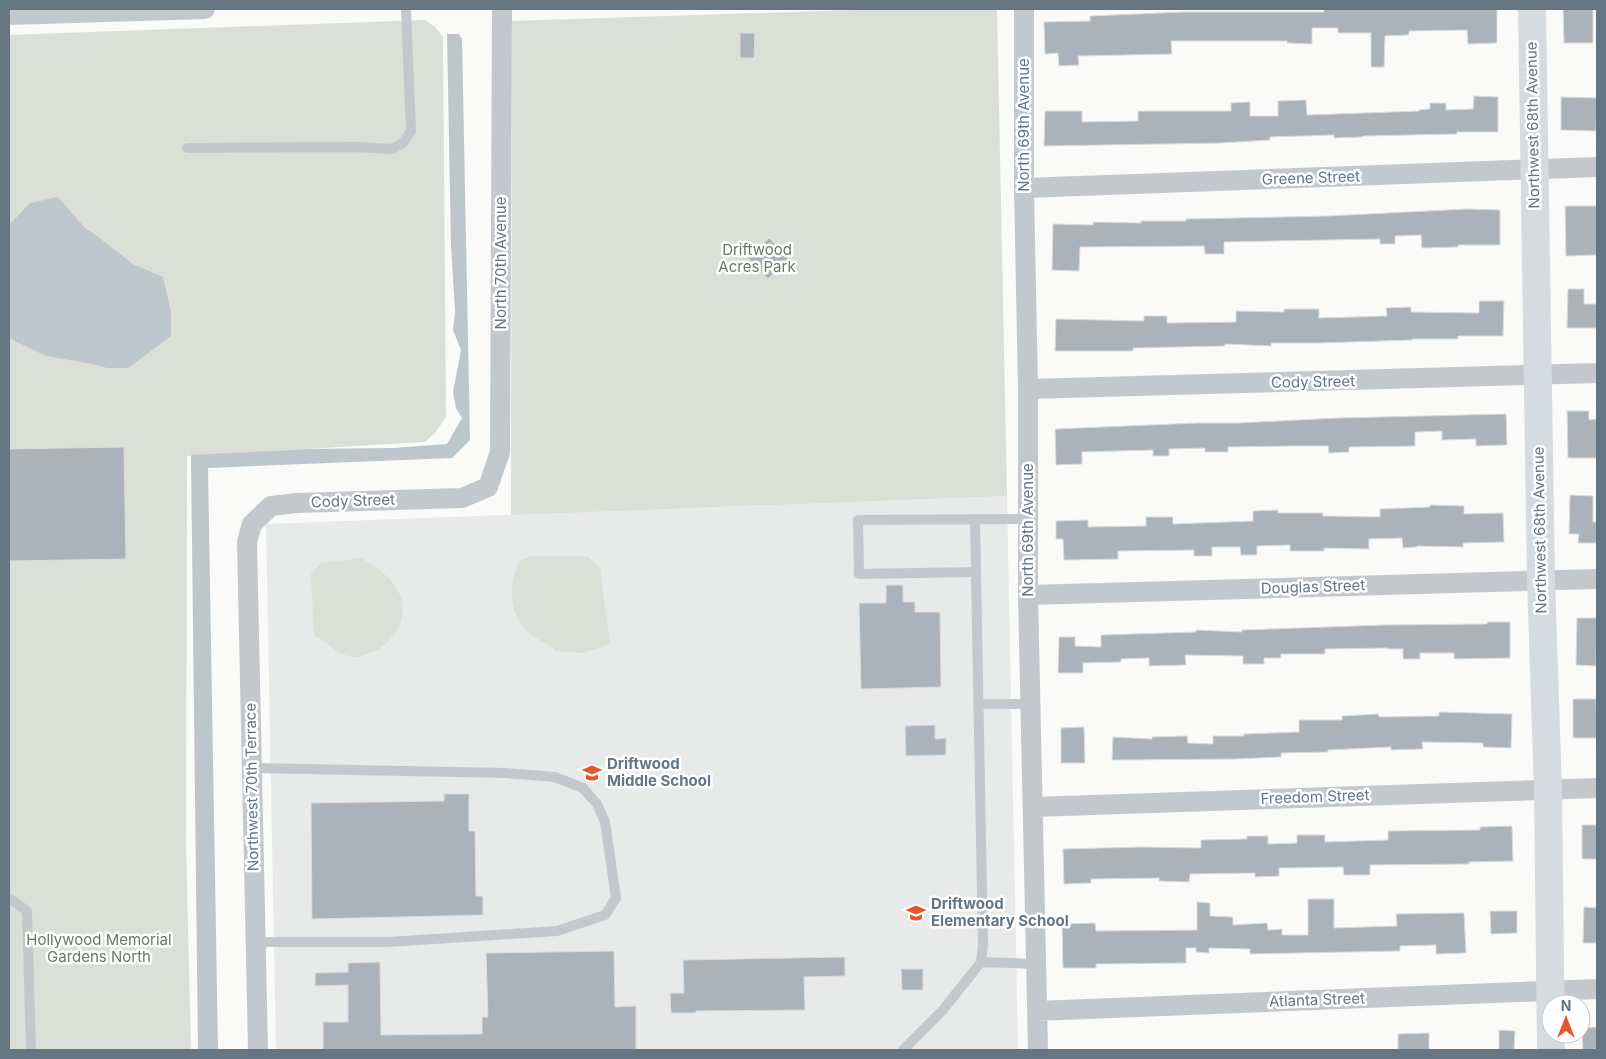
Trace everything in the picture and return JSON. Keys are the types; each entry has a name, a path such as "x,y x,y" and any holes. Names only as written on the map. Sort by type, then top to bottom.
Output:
{"street":[{"path":"9,15 205,9"},
{"name":"North 70th Avenue","path":"462,498 488,487 500,452 502,9"},
{"name":"North 69th Avenue","path":"1024,9 1028,595 1038,1050"},
{"name":"Northwest 68th Avenue","path":"1532,9 1541,581 1548,790 1551,1050"},
{"name":"Greene Street","path":"1024,188 1597,167"},
{"name":"Cody Street","path":"1028,389 1597,373"},
{"name":"Cody Street","path":"252,524 271,506 297,503 462,498"},
{"name":"Northwest 70th Terrace","path":"252,524 246,542 258,1050"},
{"name":"Douglas Street","path":"1028,595 1597,580"},
{"name":"Freedom Street","path":"1033,806 1597,788"},
{"name":"Atlanta Street","path":"1037,1011 1597,989"}],"lane":[{"path":"187,148 358,147 392,149 403,142 411,131 406,9"},
{"path":"903,1050 942,1011 981,962 983,945 975,519"},
{"path":"975,572 859,574 858,520 1028,519"},
{"path":"978,704 1031,704"},
{"path":"251,768 506,773 555,777 583,788 598,804 605,822 616,898 605,915 557,931 388,942 255,942"},
{"path":"9,898 27,912 31,1050"},
{"path":"981,962 1036,964"}],"shaded area":[{"path":"447,34 459,34 462,39 470,440 452,458 208,468 218,1050 198,1050 191,455 310,449 393,448 447,444 462,418 456,408 453,392 461,350 453,330 455,312 451,245"},
{"path":"58,197 85,228 133,264 163,277 171,311 171,336 128,368 107,368 46,356 9,338 9,225 30,203"},
{"name":"Driftwood Middle School","path":"1007,496 1018,1050 276,1050 266,524"}],"green space":[{"name":"Driftwood Acres Park","path":"884,9 997,9 1007,496 511,515 512,21"},
{"name":"Hollywood Memorial Gardens North","path":"425,20 435,27 443,37 446,417 435,433 425,442 187,456 186,844 191,1050 9,1050 9,35"},
{"path":"531,556 587,556 600,568 610,644 583,653 556,651 530,634 517,618 512,599 512,590 519,561"},
{"path":"362,558 393,583 400,595 403,613 401,622 392,638 369,653 354,657 342,654 314,636 311,574 321,563"}],"building":[{"path":"1324,9 1497,9 1497,43 1468,44 1467,30 1409,31 1409,35 1385,36 1384,67 1371,67 1371,33 1338,33 1338,28 1312,28 1312,44 1287,43 1287,41 1171,41 1172,54 1078,56 1079,65 1059,66 1058,53 1045,54 1044,22 1090,21 1090,16 1184,12 1324,12"},
{"path":"1563,9 1593,9 1593,43 1564,43"},
{"path":"740,33 755,33 754,58 740,58"},
{"path":"1474,96 1498,97 1498,132 1334,138 1334,135 1270,137 1270,140 1221,143 1044,146 1045,111 1082,111 1082,122 1138,121 1138,111 1231,111 1231,103 1250,102 1250,116 1278,116 1278,101 1306,100 1307,115 1419,111 1430,109 1430,103 1446,103 1446,110 1473,109"},
{"path":"1561,97 1597,98 1596,131 1561,130"},
{"path":"1565,206 1597,206 1597,255 1566,256"},
{"path":"1467,209 1500,210 1500,245 1458,245 1458,247 1422,248 1421,235 1395,236 1395,244 1380,244 1380,239 1224,242 1224,254 1205,254 1204,246 1080,247 1079,271 1052,270 1053,224 1093,225 1093,222 1141,223 1141,221 1186,221 1186,219 1328,216"},
{"path":"769,238 789,259 768,279 748,258"},
{"path":"1568,289 1584,289 1584,304 1597,304 1597,328 1567,328"},
{"path":"1479,301 1504,301 1503,336 1458,336 1458,339 1271,343 1271,346 1225,344 1225,346 1133,348 1133,351 1055,351 1056,319 1144,321 1144,316 1167,316 1167,323 1236,322 1236,311 1284,312 1284,309 1319,309 1319,318 1387,316 1386,308 1411,307 1411,312 1479,313"},
{"path":"1567,411 1589,411 1589,420 1597,419 1597,458 1568,458"},
{"path":"1506,414 1507,445 1476,446 1476,439 1442,440 1442,431 1415,432 1415,446 1349,447 1349,452 1329,453 1328,446 1228,447 1228,452 1205,452 1205,448 1169,449 1169,456 1153,456 1153,450 1082,452 1082,464 1056,465 1055,429 1338,418"},
{"path":"124,447 126,559 9,561 9,449"},
{"path":"1570,495 1593,496 1593,522 1597,522 1597,543 1578,543 1579,534 1569,534"},
{"path":"1430,505 1464,506 1464,514 1503,513 1504,542 1463,543 1463,547 1417,546 1403,548 1402,538 1369,539 1369,549 1324,548 1324,551 1290,551 1290,545 1257,546 1257,555 1241,555 1240,547 1212,547 1212,556 1194,556 1194,550 1118,551 1118,559 1064,560 1063,539 1056,539 1056,521 1088,520 1088,527 1146,526 1146,517 1173,517 1173,524 1253,521 1253,511 1278,510 1278,513 1323,513 1323,516 1380,517 1380,509 1430,507"},
{"path":"886,585 903,585 903,602 915,602 915,612 940,612 941,687 861,689 859,603 886,603"},
{"path":"1577,618 1597,618 1596,666 1576,665"},
{"path":"1487,622 1510,622 1510,658 1454,659 1454,653 1420,653 1420,659 1403,659 1403,649 1325,649 1325,654 1281,654 1281,658 1264,658 1264,664 1243,664 1243,656 1185,655 1186,665 1149,666 1149,658 1121,659 1121,662 1083,663 1083,673 1058,673 1059,637 1075,637 1075,646 1101,647 1101,635 1196,632 1196,630 1242,632 1242,630 1383,625 1487,624"},
{"path":"1573,699 1596,699 1597,738 1573,738"},
{"path":"1439,712 1512,714 1511,748 1483,747 1483,743 1422,742 1423,749 1391,750 1391,747 1328,750 1328,752 1281,753 1281,757 1235,759 1112,760 1113,737 1152,739 1152,737 1187,736 1188,743 1213,744 1213,736 1299,732 1299,720 1342,720 1342,716 1378,714 1379,717 1439,716"},
{"path":"935,725 935,739 946,738 946,755 906,756 905,726"},
{"path":"1084,727 1085,763 1061,763 1061,728"},
{"path":"444,794 469,794 469,831 475,831 476,896 483,896 483,915 312,919 311,803 444,801"},
{"path":"1582,825 1597,825 1597,859 1582,859"},
{"path":"1512,826 1513,861 1469,862 1469,864 1370,865 1370,875 1344,875 1343,867 1279,868 1279,876 1255,877 1255,873 1190,874 1189,882 1159,881 1159,878 1091,879 1091,883 1064,884 1063,849 1201,848 1201,840 1247,839 1247,836 1268,836 1268,844 1297,843 1297,835 1325,835 1325,842 1388,840 1388,831 1480,830 1480,827"},
{"path":"1308,899 1334,899 1334,928 1397,926 1396,914 1464,913 1466,953 1436,954 1436,945 1400,946 1400,951 1250,954 1250,949 1209,948 1209,953 1196,952 1196,948 1186,948 1186,963 1096,964 1096,968 1063,968 1062,924 1095,923 1096,931 1197,930 1197,902 1210,903 1210,916 1233,917 1233,925 1267,923 1268,930 1282,929 1282,935 1308,935"},
{"path":"1584,907 1597,908 1597,943 1583,943"},
{"path":"1490,911 1517,911 1517,933 1491,934"},
{"path":"614,951 615,1007 636,1006 636,1050 323,1050 323,1022 348,1022 348,985 315,986 315,973 348,972 348,963 380,962 381,1035 482,1034 482,1017 488,1017 486,953"},
{"path":"845,957 845,976 804,977 805,1010 671,1013 670,993 684,993 683,960"},
{"path":"901,969 923,969 923,990 902,990"},
{"path":"1591,1027 1597,1027 1597,1049 1583,1050 1583,1044 1591,1044"},
{"path":"1499,1030 1515,1031 1514,1050 1499,1050"},
{"path":"1429,1033 1429,1050 1398,1050 1398,1034"}],"place":[{"name":"Driftwood Middle School","path":"592,773"},
{"name":"Driftwood Elementary School","path":"916,913"}]}
